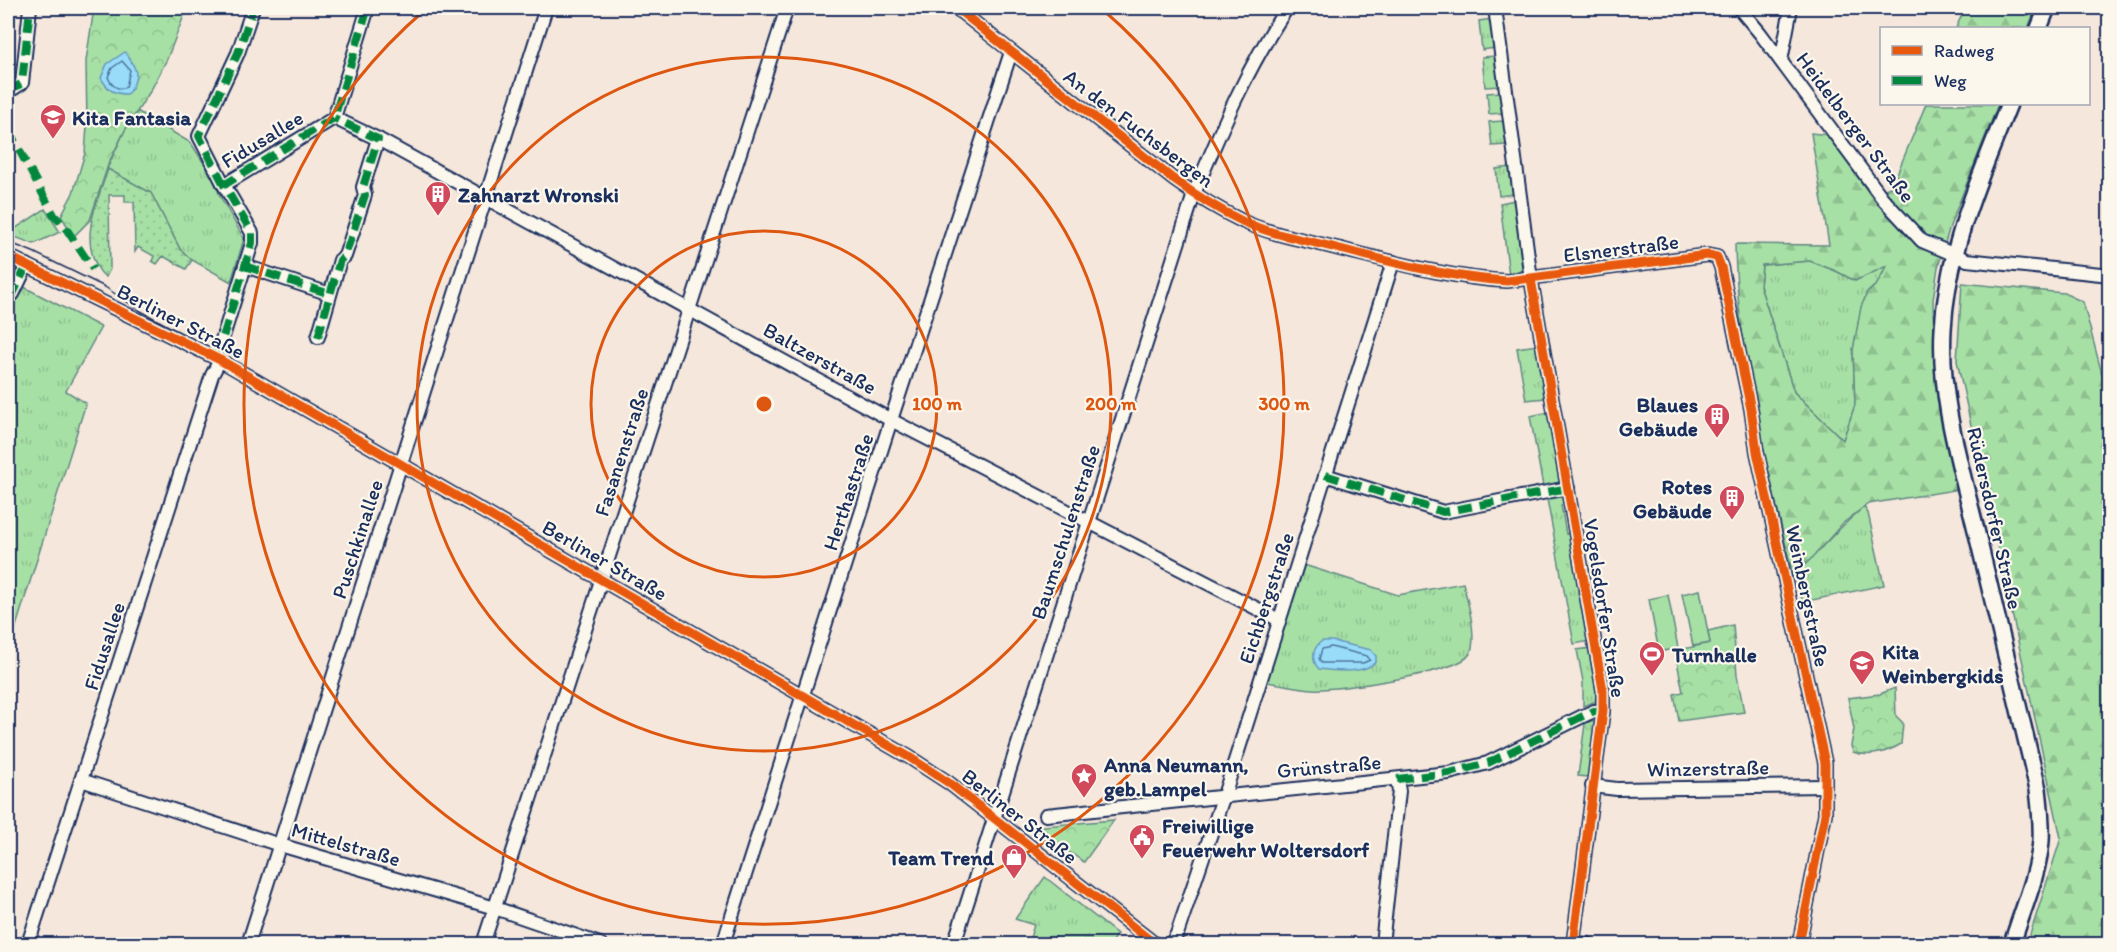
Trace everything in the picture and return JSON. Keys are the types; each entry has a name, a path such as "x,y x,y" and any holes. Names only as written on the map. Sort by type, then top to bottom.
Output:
{"main road":[{"path":"2039,27 2047,8"},
{"name":"Rüdersdorfer Straße","path":"2009,105 1954,256 1943,328 1944,380 1961,470 2041,808 2041,842 2038,858 2012,945"}],"street":[{"path":"8,92 22,83 30,8"},
{"path":"224,185 199,136 238,53 253,8"},
{"name":"Fidusallee","path":"28,945 212,375 252,243 252,233 224,185 334,118 368,8"},
{"name":"Puschkinallee","path":"248,945 546,8"},
{"name":"Fasanenstraße","path":"483,945 787,8"},
{"name":"An den Fuchsbergen","path":"956,8 1173,179 1194,194 1244,222 1266,230 1430,271 1507,282 1531,279"},
{"name":"Baumschulenstraße","path":"954,945 1194,194 1234,100 1257,56 1287,8"},
{"name":"Vogelsdorfer Straße","path":"1495,8 1531,279 1603,690 1603,711 1573,944"},
{"name":"Heidelberger Straße","path":"1738,8 1781,61 1883,199 1922,241 1967,260 2109,276"},
{"path":"1781,61 1791,8"},
{"name":"Herthastraße","path":"723,945 1011,52"},
{"name":"Fidusallee","path":"334,118 378,140"},
{"path":"318,337 340,260 345,256 365,195 363,187 378,140"},
{"name":"Baltzerstraße","path":"378,140 891,420 1279,620"},
{"name":"Elsnerstraße","path":"1531,279 1707,255 1717,257"},
{"name":"Berliner Straße","path":"8,256 217,358 923,765 1155,945"},
{"name":"Weinbergstraße","path":"1717,257 1721,267 1751,409 1757,452 1825,763 1825,814 1799,945"},
{"name":"Eichbergstraße","path":"1171,945 1177,934 1222,796 1393,262"},
{"path":"8,295 14,294 27,265"},
{"path":"244,266 330,294"},
{"path":"1325,475 1443,512 1568,488"},
{"name":"Grünstraße","path":"1046,814 1449,774 1488,763 1594,711 1603,711"},
{"path":"1382,945 1399,791 1397,779"},
{"name":"Mittelstraße","path":"81,780 280,845 495,908 600,945"},
{"name":"Winzerstraße","path":"1592,786 1617,789 1825,786"},
{"path":"1573,944 1588,945"}],"green space":[{"path":"94,8 187,8 167,59 109,162 90,220 74,236 61,216 73,193 85,153 86,61"},
{"path":"1965,8 2036,8 2028,27 1956,27"},
{"path":"1492,19 1495,48 1482,50 1479,21"},
{"path":"1497,56 1500,86 1485,87 1482,57"},
{"path":"1501,92 1503,113 1489,114 1487,93"},
{"path":"1926,105 1998,105 1950,226 1938,267 1933,300 1935,378 1961,489 1868,504 1842,524 1793,576 1755,411 1741,328 1735,244 1829,245 1811,133 1829,135 1871,196 1892,186","holes":["1810,261 1855,281 1887,266 1877,284 1867,293 1861,307 1853,350 1855,405 1843,440 1794,392 1760,286 1762,265"]},
{"path":"137,111 191,143 212,176 220,196 244,239 231,282 192,260 180,249 151,193 107,169 125,130"},
{"path":"1504,121 1507,145 1492,146 1489,122"},
{"path":"1511,167 1514,194 1499,196 1496,169"},
{"path":"108,169 151,193 180,249 192,260 186,269 163,256 157,264 152,261 154,256 138,247 135,252 134,202 125,202 125,195 109,195 110,269 106,277 100,272 92,254 90,230"},
{"path":"1515,200 1522,268 1518,274 1509,275 1500,203"},
{"path":"45,209 60,232 34,244 12,236 10,232"},
{"path":"1810,261 1855,281 1887,265 1877,284 1867,293 1853,350 1855,405 1843,440 1794,392 1760,286 1762,265"},
{"path":"1962,283 2064,293 2083,302 2102,374 2109,382 2109,944 2027,944 2061,838 1957,361"},
{"path":"22,286 101,327 66,391 86,403 8,652 8,304 16,298"},
{"path":"1537,345 1546,398 1526,400 1517,348"},
{"path":"1550,412 1562,482 1543,486 1530,416"},
{"path":"1563,496 1564,504 1561,505 1566,534 1571,533 1591,641 1574,644 1547,499"},
{"path":"1864,507 1868,513 1884,585 1803,602 1793,576"},
{"path":"1304,565 1398,595 1463,583 1473,630 1472,648 1469,655 1460,662 1443,668 1369,684 1312,689 1266,682"},
{"path":"1700,590 1710,643 1693,646 1682,594"},
{"path":"1668,595 1678,648 1659,652 1649,599"},
{"path":"1733,625 1737,675 1744,712 1679,721 1674,694 1683,692 1675,651 1710,643 1708,631"},
{"path":"1591,648 1599,700 1583,706 1583,681 1577,650"},
{"path":"1895,688 1896,716 1903,723 1901,744 1878,753 1853,752 1851,746 1854,729 1848,698 1880,694"},
{"path":"1595,721 1588,777 1578,776 1585,724"},
{"path":"1114,820 1084,862 1032,827"},
{"path":"1045,877 1117,934 1110,944 1028,944 1034,925 1015,919"}],"water":[{"path":"125,52 136,72 135,82 128,94 112,90 101,78 107,64"},
{"path":"1322,641 1332,641 1371,650 1376,656 1376,661 1358,670 1319,669 1314,655 1316,647"}],"tram line":[{"path":"8,242 105,287 139,310 567,553 903,749 997,814 1161,944"}],"marked path":[{"path":"8,92 22,83 30,8"},
{"path":"224,185 199,136 238,53 253,8"},
{"path":"214,357 223,337 252,243 252,233 224,185 334,118 368,8"},
{"path":"318,337 340,260 345,256 365,195 363,187 378,139 334,118"},
{"path":"8,129 54,215 93,269"},
{"path":"8,295 13,294 27,265"},
{"path":"245,266 330,294"},
{"path":"1325,475 1443,512 1568,488"},
{"path":"1397,779 1449,773 1488,763 1594,711 1603,711"}],"cycle path":[{"path":"956,8 1173,179 1225,212 1266,230 1421,269 1464,277 1507,281 1707,255 1717,257 1721,267 1751,409 1757,452 1825,763 1825,814 1799,944"},
{"path":"8,256 220,360 909,757 949,783 1155,944"},
{"path":"1531,279 1603,690 1603,711 1573,944"}],"place":[{"name":"Kita Fantasia","path":"53,140"},
{"name":"Zahnarzt Wronski","path":"438,217"},
{"name":"Blaues Gebäude","path":"1717,439"},
{"name":"Rotes Gebäude","path":"1732,521"},
{"name":"Turnhalle","path":"1652,677"},
{"name":"Kita Weinbergkids","path":"1862,686"},
{"name":"Anna Neumann, geb.Lampel","path":"1084,799"},
{"name":"Freiwillige Feuerwehr Woltersdorf","path":"1142,860"},
{"name":"Team Trend","path":"1014,880"}]}
